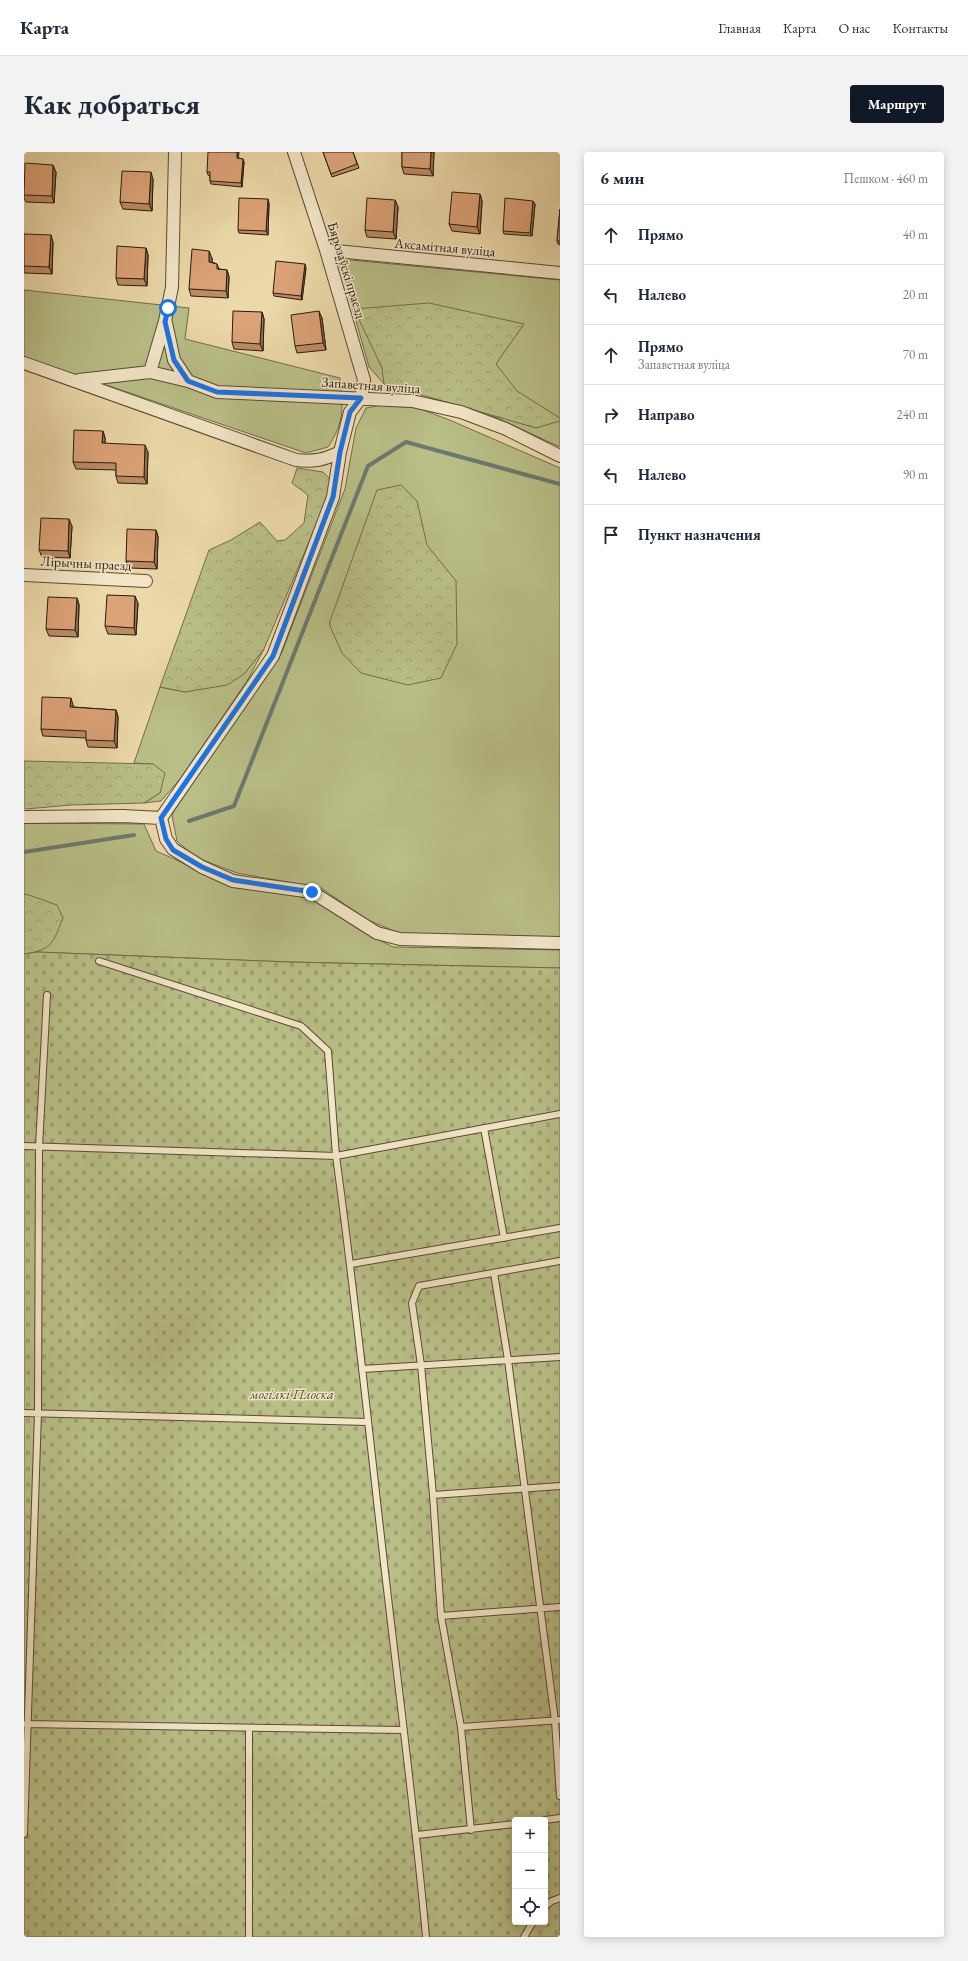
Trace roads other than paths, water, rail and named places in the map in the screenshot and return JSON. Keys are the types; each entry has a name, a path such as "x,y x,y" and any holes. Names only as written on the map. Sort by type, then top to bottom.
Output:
{"street":[{"path":"76,381 150,372 165,322 172,287 175,152"},
{"name":"Бярозаўскі праезд","path":"294,152 326,250 364,380 361,398"},
{"name":"Аксамітная вуліца","path":"326,250 560,273"},
{"path":"165,322 174,360 188,381"},
{"path":"24,363 296,460 310,462 325,460 340,452"},
{"name":"Запаветная вуліца","path":"150,372 188,381 217,392 412,401 461,412 506,429 560,456"},
{"path":"361,398 350,412 340,452 333,497 273,656 161,818 166,839 173,850 202,867 233,880 312,892 377,933 400,939 560,943"},
{"name":"Лірычны праезд","path":"24,575 146,581"},
{"path":"24,817 123,816 161,818"}],"lane":[{"path":"99,961 301,1026 328,1051 336,1156 351,1264 403,1730 417,1835 426,1937"},
{"path":"24,1834 26,1724 38,1413 39,1147 47,994"},
{"path":"24,1146 336,1156 560,1114"},
{"path":"484,1128 504,1238"},
{"path":"351,1264 560,1228"},
{"path":"471,1830 461,1727 441,1616 433,1495 421,1365 412,1303 419,1286 560,1261"},
{"path":"494,1273 508,1360 540,1609 557,1720 560,1796"},
{"path":"362,1369 560,1357"},
{"path":"24,1413 368,1422"},
{"path":"433,1495 560,1486"},
{"path":"441,1616 560,1607"},
{"path":"461,1727 557,1720"},
{"path":"26,1724 403,1730"},
{"path":"249,1728 250,1937"},
{"path":"548,1820 560,1818"},
{"path":"417,1835 512,1824"},
{"path":"548,1904 560,1898"},
{"path":"524,1937 531,1925"}],"waterway":[{"path":"189,821 234,806 368,466 406,442 560,484"},
{"path":"24,852 134,835"}],"park label":[{"name":"могілкі Плоска","path":"292,1394"}]}
